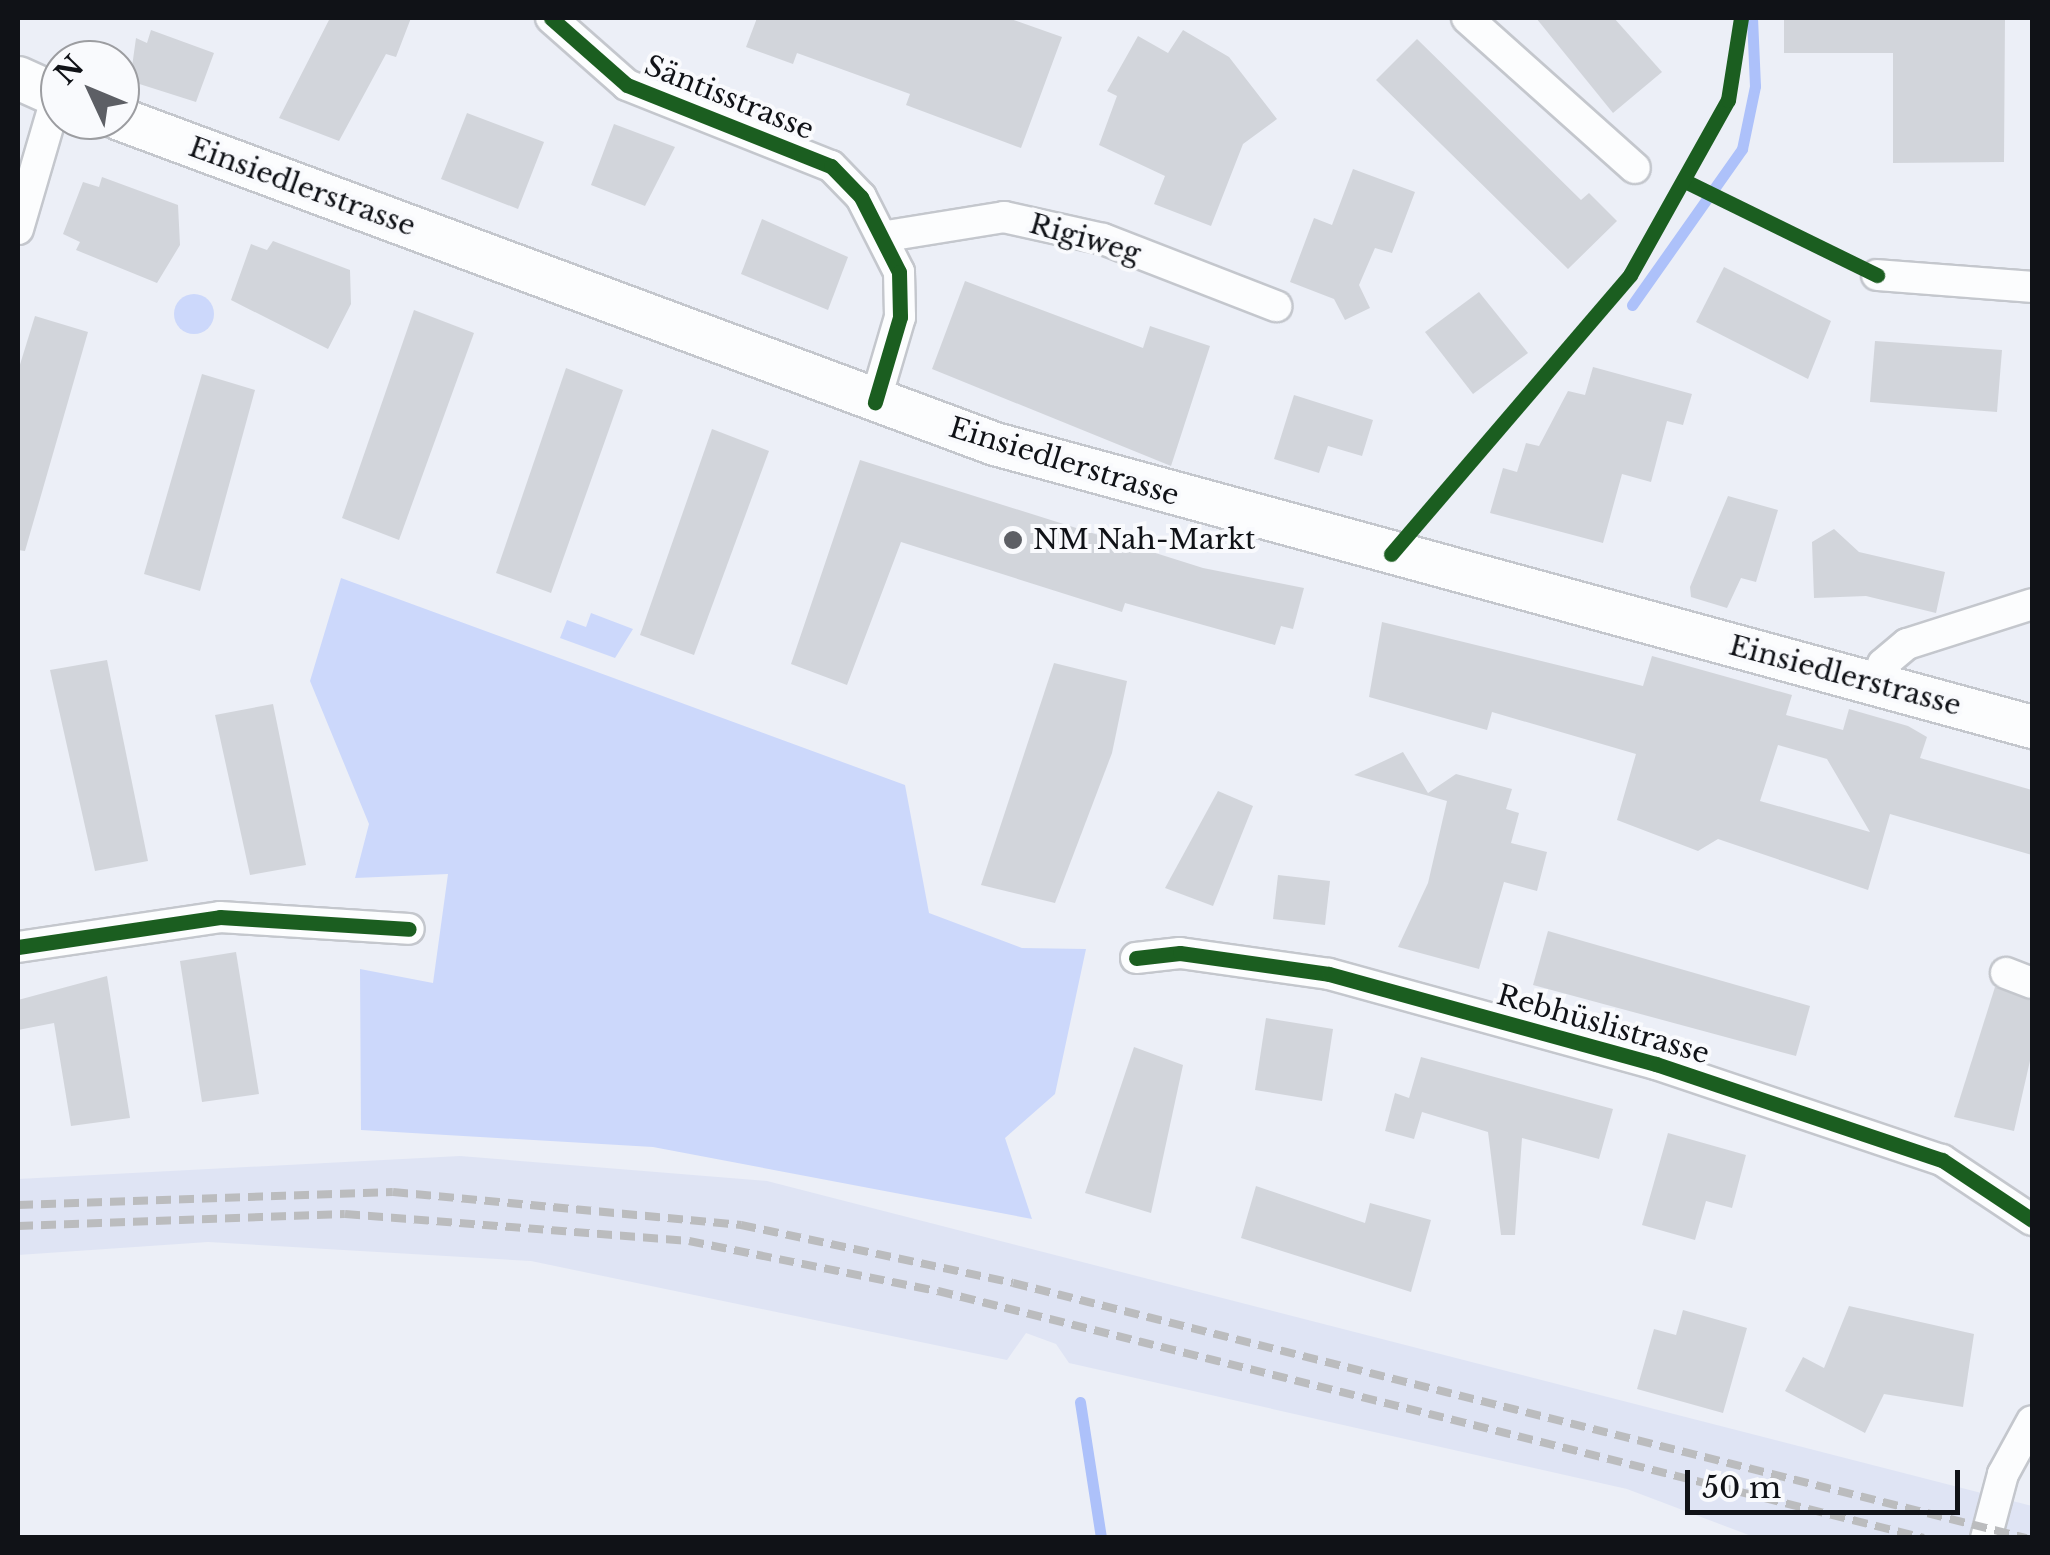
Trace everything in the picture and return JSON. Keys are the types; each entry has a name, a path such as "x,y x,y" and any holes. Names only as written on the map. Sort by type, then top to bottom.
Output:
{"main road":[{"name":"Einsiedlerstrasse","path":"140,126 875,402 1102,476 2032,727"}],"street":[{"name":"Säntisstrasse","path":"551,18 628,85 831,166 887,236 900,317 875,402"},
{"path":"1467,18 1634,168"},
{"path":"18,229 45,140"},
{"name":"Rigiweg","path":"887,236 1004,217 1103,239 1276,306"},
{"path":"1877,275 2032,287"},
{"path":"1877,684 1884,664 1907,644 2032,604"},
{"path":"18,947 220,916 408,929"},
{"name":"Rebhüslistrasse","path":"1136,958 1180,953 1329,974 1656,1064 1942,1160 2032,1220"},
{"path":"1986,1538 2002,1474 2032,1421"}],"shaded area":[{"path":"194,294 208,300 214,314 208,328 194,334 180,328 174,314 180,300"},
{"path":"341,578 905,785 929,913 1022,948 1086,949 1055,1094 1005,1138 1032,1219 653,1147 361,1130 360,969 433,983 448,874 355,878 369,824 310,681"},
{"path":"591,613 633,629 615,658 560,638 567,620 586,627"},
{"path":"460,1156 767,1181 2032,1506 2032,1537 1754,1537 1627,1489 1069,1363 1056,1344 1026,1333 1007,1360 531,1261 208,1242 18,1255 18,1179"}],"building":[{"path":"330,18 411,18 396,57 386,54 339,141 279,118"},
{"path":"757,18 1008,18 1062,37 1021,148 906,105 910,94 797,53 793,64 746,47"},
{"path":"1536,18 1614,18 1662,72 1613,113"},
{"path":"1784,18 2005,18 2004,162 1893,163 1893,53 1784,53"},
{"path":"151,30 214,53 196,102 140,84 140,40 136,38 147,43"},
{"path":"1183,30 1229,57 1277,119 1243,144 1211,226 1154,204 1165,176 1099,145 1117,96 1107,91 1138,36 1168,53"},
{"path":"1417,39 1581,200 1589,193 1617,221 1568,269 1376,80"},
{"path":"467,113 544,142 518,209 441,179"},
{"path":"614,124 675,147 645,206 591,185"},
{"path":"1353,169 1415,192 1392,253 1375,248 1359,285 1370,308 1345,320 1334,299 1290,282 1314,218 1332,225"},
{"path":"102,177 178,205 180,245 157,283 76,250 80,242 63,234 83,182 99,187"},
{"path":"762,219 848,257 828,310 741,274"},
{"path":"273,241 350,270 351,304 328,349 231,300 251,244 267,250"},
{"path":"1724,267 1831,321 1808,379 1696,322"},
{"path":"965,281 1143,348 1150,326 1210,346 1171,466 932,369"},
{"path":"1479,292 1528,353 1473,394 1425,332"},
{"path":"414,310 474,333 399,540 342,518"},
{"path":"35,316 88,332 25,551 18,550 18,371"},
{"path":"1875,341 2002,350 1997,412 1870,402"},
{"path":"1593,367 1692,394 1683,425 1667,421 1651,482 1622,474 1603,543 1490,513 1503,468 1517,472 1526,443 1539,446 1568,391 1585,395"},
{"path":"566,368 623,390 551,593 496,573"},
{"path":"202,374 255,390 200,591 144,574"},
{"path":"1294,395 1373,420 1362,456 1328,446 1319,473 1274,459"},
{"path":"712,429 769,451 694,655 640,635"},
{"path":"860,460 1203,568 1304,588 1293,629 1281,626 1275,645 1125,603 1122,612 901,542 847,685 791,664"},
{"path":"1728,496 1778,510 1756,582 1741,578 1727,608 1691,597 1690,587"},
{"path":"1834,529 1859,552 1945,572 1936,613 1866,596 1814,598 1812,542"},
{"path":"1382,622 1643,686 1652,656 1792,695 1786,715 1843,730 1849,709 1908,726 1927,737 1920,758 2032,790 2032,855 1890,814 1868,890 1718,839 1698,851 1617,820 1636,754 1492,712 1487,730 1369,697","holes":["1778,745 1827,759 1870,832 1760,801"]},
{"path":"107,660 148,861 95,871 50,670"},
{"path":"1054,663 1127,681 1112,753 1055,903 981,885"},
{"path":"273,704 306,865 250,875 215,715"},
{"path":"1403,752 1428,793 1456,774 1512,789 1506,809 1519,813 1511,843 1547,852 1537,891 1504,882 1479,969 1398,947 1428,883 1447,801 1354,775"},
{"path":"1218,791 1253,806 1213,906 1165,888"},
{"path":"1278,875 1330,881 1325,925 1273,919"},
{"path":"1548,931 1810,1006 1796,1056 1533,985"},
{"path":"236,952 259,1094 202,1102 180,961"},
{"path":"107,976 130,1118 71,1126 54,1023 18,1030 18,1000"},
{"path":"1995,987 2032,1001 2032,1052 2014,1131 1954,1117"},
{"path":"1266,1018 1333,1029 1322,1101 1255,1090"},
{"path":"1134,1047 1183,1065 1151,1213 1085,1193"},
{"path":"1421,1057 1613,1109 1599,1159 1522,1138 1515,1235 1501,1235 1488,1132 1422,1112 1414,1139 1385,1131 1395,1093 1409,1098"},
{"path":"1668,1133 1746,1155 1732,1208 1706,1201 1695,1240 1642,1225"},
{"path":"1256,1186 1365,1223 1370,1203 1431,1220 1411,1292 1241,1238"},
{"path":"1849,1306 1974,1334 1963,1407 1884,1394 1865,1433 1785,1391 1803,1357 1824,1368"},
{"path":"1683,1310 1747,1328 1723,1413 1637,1389 1654,1329 1676,1335"}],"waterway":[{"path":"1632,305 1742,149 1755,86 1752,18"},
{"path":"1080,1402 1101,1538"}],"railway":[{"path":"18,1205 393,1192 741,1225 1013,1283 2026,1538"},
{"path":"18,1226 345,1214 689,1241 938,1291 1924,1538"}],"cycle path":[{"path":"551,18 627,85 831,166 861,197 899,272 900,317 875,402"},
{"path":"1391,554 1630,275 1728,100 1741,18"},
{"path":"1685,181 1877,275"},
{"path":"18,947 220,917 409,929"},
{"path":"1136,958 1180,953 1329,974 1656,1064 1942,1160 2032,1220"}],"place":[{"name":"NM Nah-Markt","path":"1013,540"}]}
